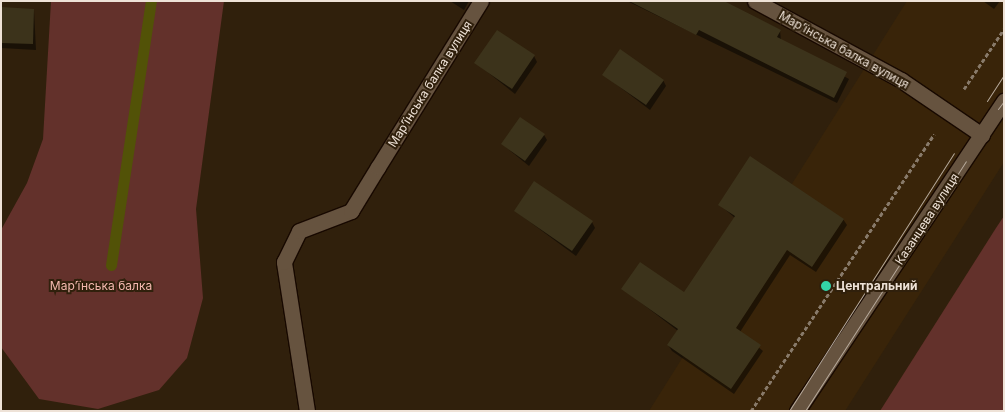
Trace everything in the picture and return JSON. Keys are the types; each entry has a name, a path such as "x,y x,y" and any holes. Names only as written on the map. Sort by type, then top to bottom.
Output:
{"street":[{"name":"Мар’їнська балка вулиця","path":"307,411 284,262 299,231 351,211 481,1"},
{"name":"Мар’їнська балка вулиця","path":"755,1 901,80 982,135"},
{"name":"Казанцева вулиця","path":"797,411 1004,101"}],"path":[{"path":"750,411 1004,29"}],"shaded area":[{"name":"Центральний","path":"907,1 1004,1 1004,162 845,411 649,411"}],"green space":[{"name":"Мар’їнська балка","path":"51,1 224,1 196,209 203,298 187,358 159,390 98,409 39,399 1,347 1,230 27,183 43,139"},
{"path":"1004,216 1004,411 880,411 996,228"}],"building":[{"path":"629,1 724,1 781,30 777,37 847,72 834,98 699,30 696,35"},
{"path":"1,7 34,9 33,44 1,43"},
{"path":"497,30 535,55 512,89 474,63"},
{"path":"620,49 664,80 646,105 602,75"},
{"path":"520,117 545,134 525,161 501,144"},
{"path":"750,156 844,219 812,267 787,250 736,328 761,345 731,389 667,345 678,329 621,289 640,262 684,292 735,216 718,205"},
{"path":"534,181 593,221 572,251 514,211"}],"waterway":[{"path":"111,265 151,1"}],"tram line":[{"path":"987,101 1004,75"},
{"path":"998,109 1004,101"},
{"path":"789,411 954,153"},
{"path":"805,411 966,161"}],"place":[{"name":"Центральний","path":"826,286"}]}
